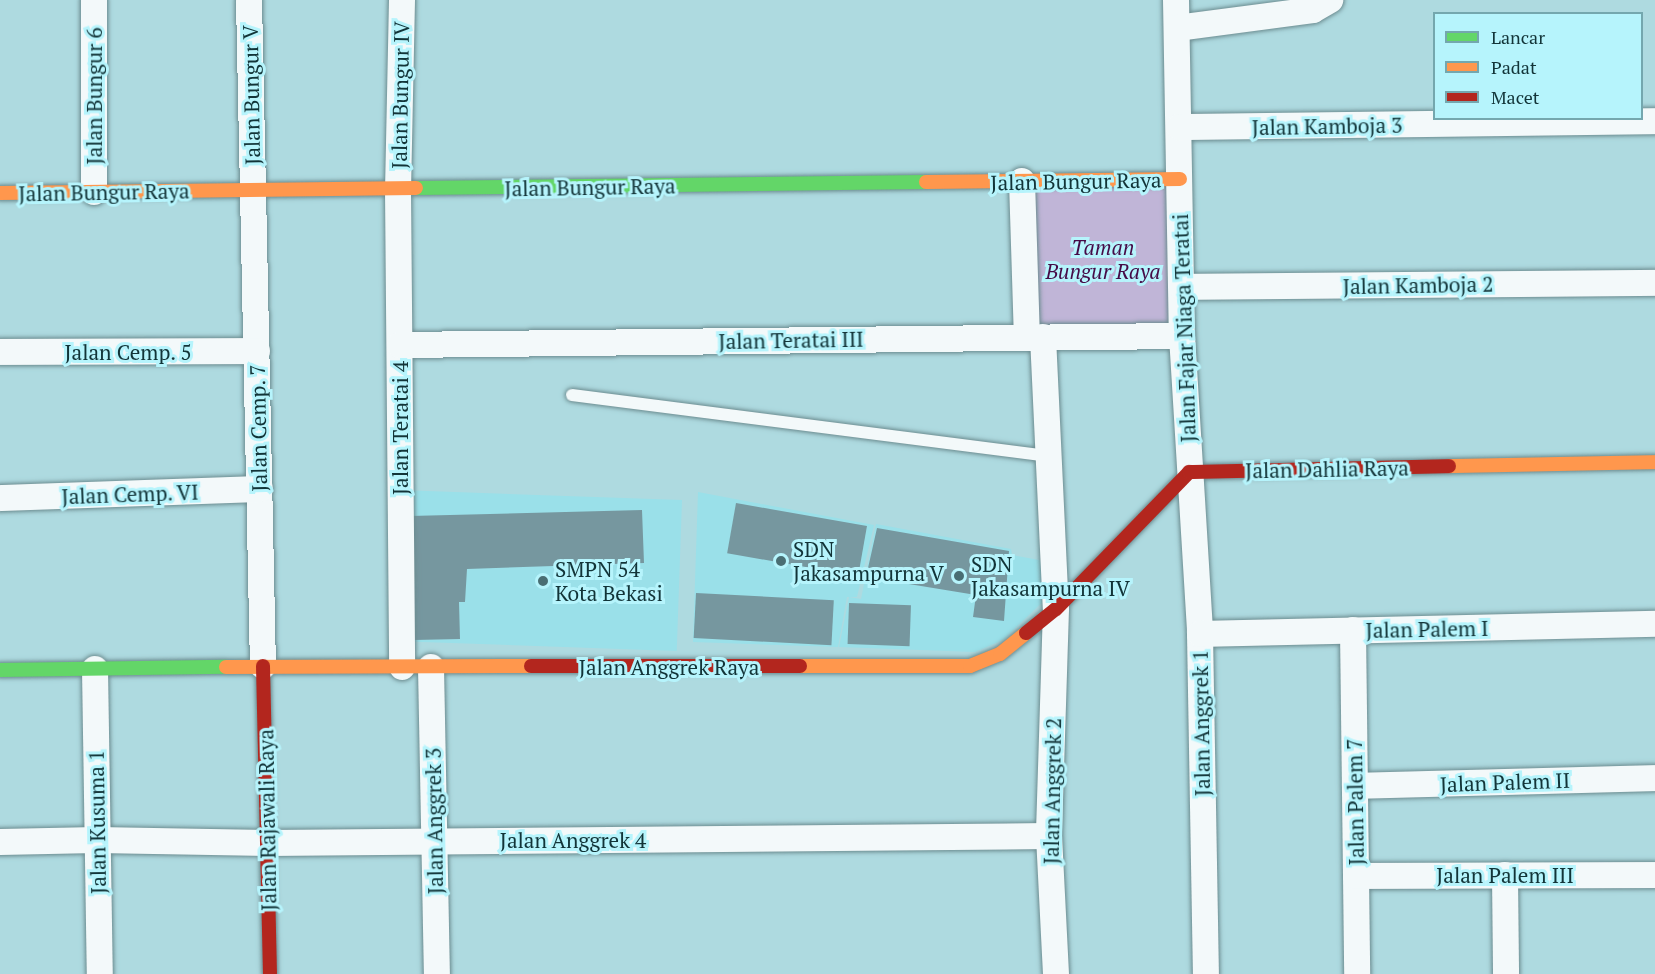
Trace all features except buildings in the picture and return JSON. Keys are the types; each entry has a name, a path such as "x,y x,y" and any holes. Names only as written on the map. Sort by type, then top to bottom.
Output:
{"street":[{"name":"Jalan Bungur 6","path":"94,0 94,192"},
{"name":"Jalan Bungur V","path":"249,0 253,190"},
{"name":"Jalan Bungur IV","path":"398,190 402,0"},
{"path":"1177,8 1313,10 1330,0"},
{"name":"Jalan Fajar Niaga Teratai","path":"1177,8 1182,336 1189,472"},
{"name":"Jalan Kamboja 3","path":"1179,127 1655,121"},
{"name":"Jalan Bungur Raya","path":"0,193 1180,179"},
{"name":"Jalan Anggrek 2","path":"1022,182 1047,456 1056,609 1049,837 1056,974"},
{"name":"Jalan Cemp. 7","path":"253,190 263,666"},
{"name":"Jalan Teratai 4","path":"398,190 402,667"},
{"name":"Jalan Kamboja 2","path":"1182,287 1655,283"},
{"name":"Jalan Teratai III","path":"400,345 1182,336"},
{"name":"Jalan Cemp. 5","path":"0,352 257,351"},
{"name":"Jalan Dahlia Raya","path":"1189,472 1655,462"},
{"path":"1056,609 1189,472"},
{"name":"Jalan Anggrek 1","path":"1189,472 1200,634 1206,974"},
{"name":"Jalan Cemp. VI","path":"0,498 260,489"},
{"name":"Jalan Anggrek Raya","path":"0,670 263,666 970,666 1000,654 1056,609"},
{"name":"Jalan Palem I","path":"1200,634 1655,624"},
{"name":"Jalan Palem 7","path":"1353,630 1357,974"},
{"name":"Jalan Rajawali Raya","path":"263,666 270,974"},
{"name":"Jalan Anggrek 3","path":"431,667 437,974"},
{"name":"Jalan Kusuma 1","path":"95,669 100,974"},
{"name":"Jalan Palem II","path":"1355,786 1655,778"},
{"name":"Jalan Anggrek 4","path":"0,842 97,840 268,843 1049,837"},
{"path":"1505,875 1506,974"},
{"name":"Jalan Palem III","path":"1356,876 1655,875"}],"lane":[{"path":"572,395 1047,456"}],"shaded area":[{"name":"SMPN 54 Kota Bekasi","path":"406,490 682,500 677,651 401,641"},
{"name":"SDN Jakasampurna V","path":"698,492 874,525 857,597 847,597 838,647 693,642"},
{"name":"SDN Jakasampurna IV","path":"876,524 1011,549 1012,555 1050,562 1054,591 1003,640 975,652 839,647 849,597 861,599"}],"green space":[{"name":"Taman Bungur Raya","path":"1173,185 1176,330 1031,333 1028,188"}],"traffic: fast":[{"path":"416,188 926,182"},
{"path":"0,670 226,667"}],"traffic: slow":[{"path":"926,182 1180,179"},
{"path":"0,193 416,188"},
{"path":"1449,466 1655,462"},
{"path":"800,666 970,666 1000,654 1026,633"},
{"path":"226,667 531,666"}],"traffic: jam":[{"path":"1026,633 1056,609 1189,472 1449,466"},
{"path":"263,666 270,974"},
{"path":"531,666 800,666"}],"place":[{"name":"SDN Jakasampurna V","path":"781,561"},
{"name":"SDN Jakasampurna IV","path":"959,576"},
{"name":"SMPN 54 Kota Bekasi","path":"543,581"}]}
